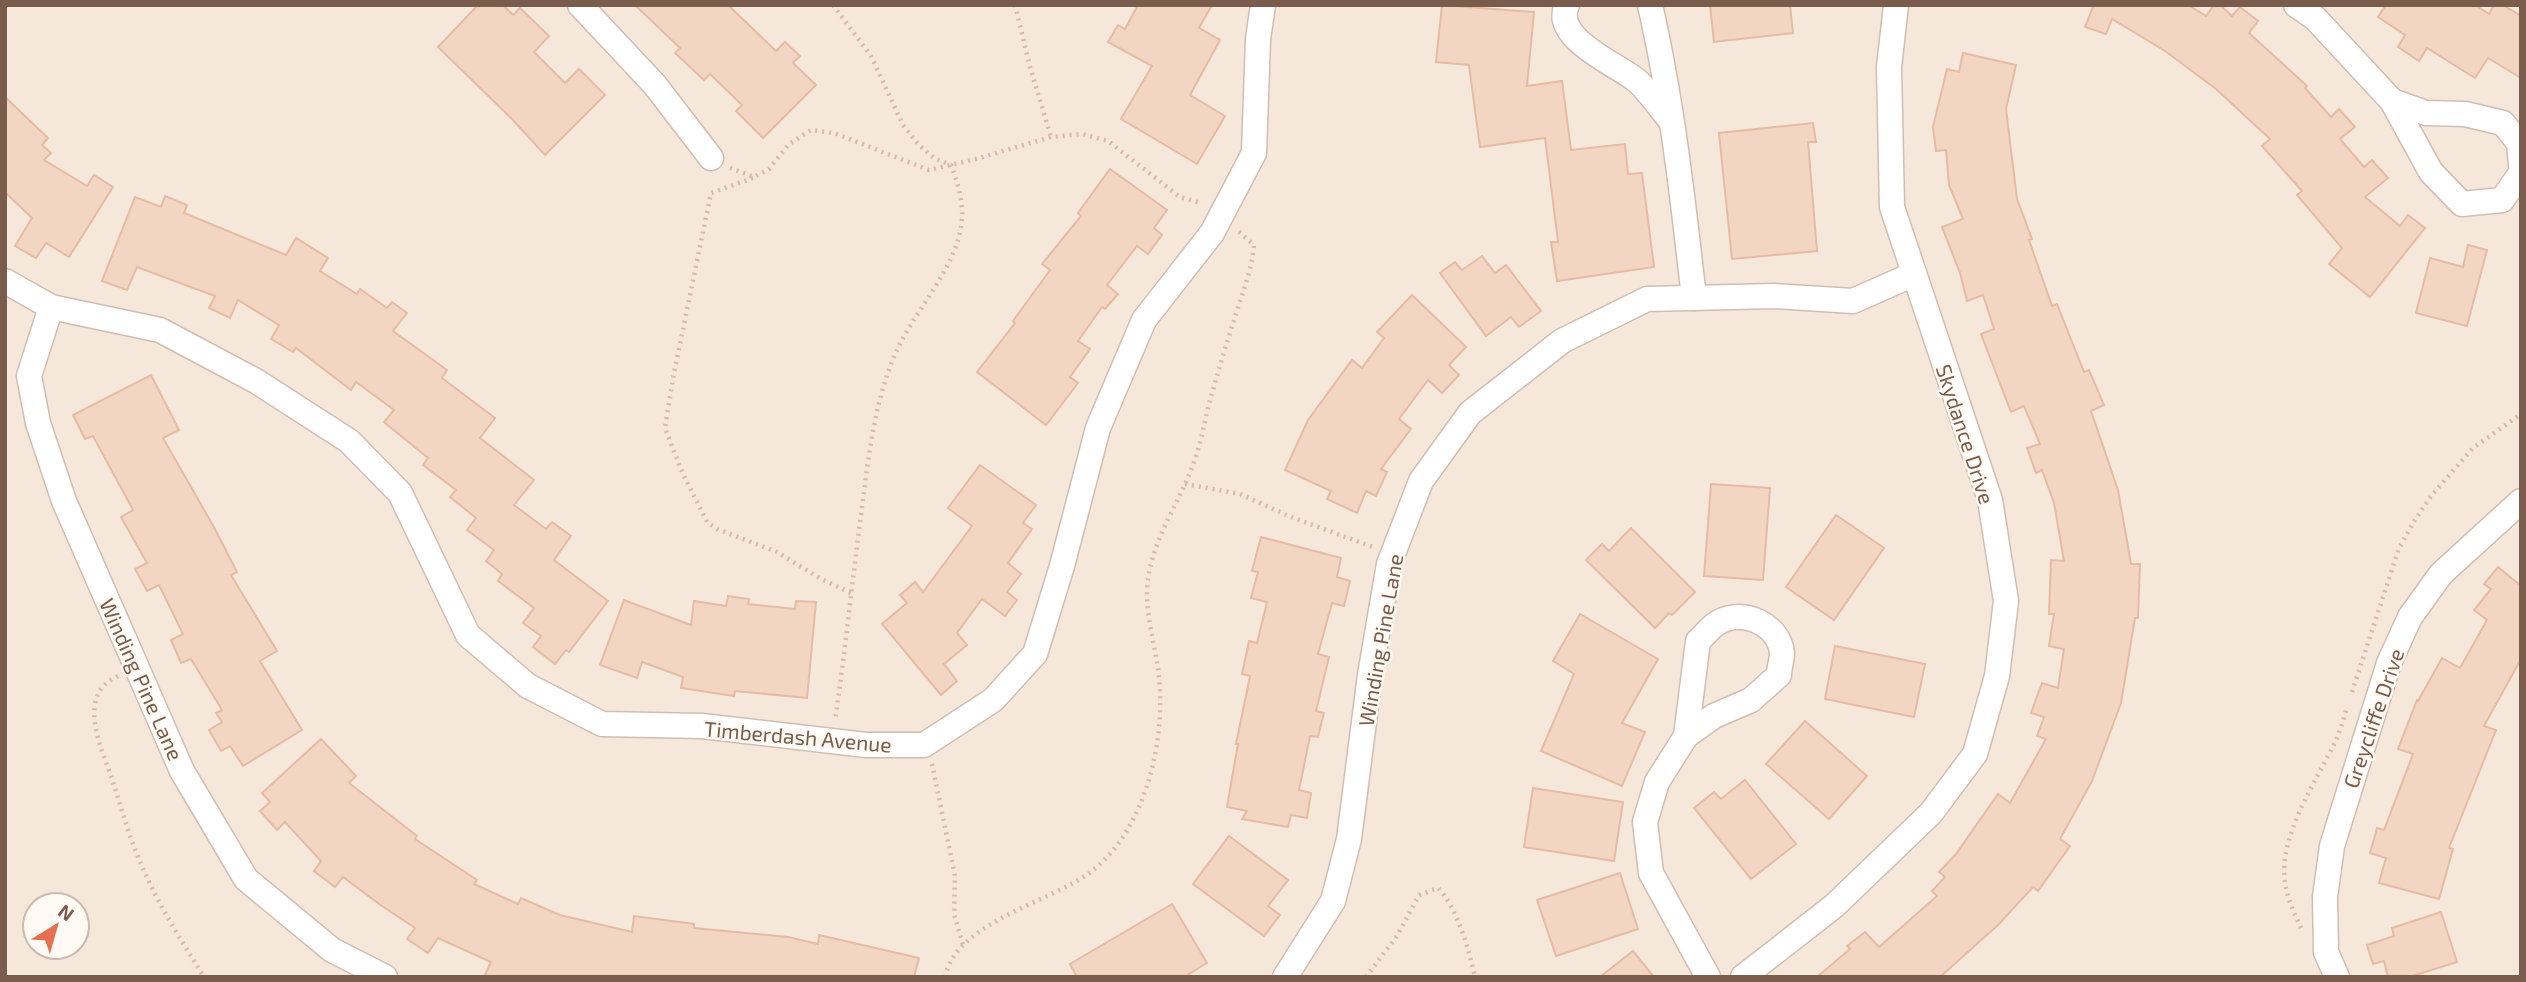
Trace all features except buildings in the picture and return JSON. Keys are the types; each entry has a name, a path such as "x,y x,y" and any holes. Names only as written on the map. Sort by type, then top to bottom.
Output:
{"street":[{"path":"580,5 655,85 711,158"},
{"path":"924,745 993,700 1035,654 1062,566 1098,428 1144,320 1212,233 1254,153 1258,39 1263,5"},
{"path":"1567,5 1565,11 1570,32 1598,57 1636,80 1672,122"},
{"path":"1650,5 1663,61 1694,298"},
{"name":"Skydance Drive","path":"1743,977 1834,906 1931,813 1975,754 1997,676 2006,601 1990,500 1892,206 1889,67 1896,5"},
{"path":"2296,5 2315,18 2392,101 2431,172 2462,205 2502,200 2521,173"},
{"path":"2392,101 2426,113 2465,114 2503,123 2519,143 2521,165"},
{"name":"Winding Pine Lane","path":"1285,977 1334,901 1349,839 1370,675 1389,564 1421,481 1471,413 1562,341 1647,299 1774,296 1853,301 1914,274"},
{"name":"Timberdash Avenue","path":"5,281 51,307 160,330 256,381 349,440 400,493 468,635 528,686 602,724 702,726 866,745 924,745"},
{"name":"Winding Pine Lane","path":"51,307 29,376 38,423 64,501 182,771 246,878 332,950 385,977"},
{"name":"Greycliffe Drive","path":"2337,977 2326,952 2325,897 2332,846 2389,663 2410,617 2441,574 2521,501"},
{"path":"1686,736 1698,641 1718,622 1741,615 1759,621 1772,632 1782,652 1779,675 1751,700 1714,716 1686,736 1657,782 1645,822 1651,873 1708,977"}],"path":[{"path":"833,5 871,56 903,125 934,158 951,165"},
{"path":"1015,5 1051,137"},
{"path":"851,593 821,579 777,552 717,530 706,522 665,428 710,193 769,169 789,144 811,130 834,133 929,170 1051,137 1082,134 1108,141 1180,197 1206,205 1254,245 1252,269 1212,390 1194,462 1155,550 1149,573 1147,613 1161,690 1156,746 1140,802 1122,839 1090,872 996,922 963,945 948,963 945,977"},
{"path":"711,158 754,177"},
{"path":"832,741 867,463 877,408 892,360 954,250 960,231 962,214 951,165"},
{"path":"1185,484 1240,494 1291,517 1393,555"},
{"path":"137,668 101,687 95,701 94,720 124,817 145,873 178,937 204,977"},
{"path":"924,745 941,800 955,876 954,914 963,945"},
{"path":"1366,977 1396,936 1419,895 1438,888 1458,925 1475,977"}],"shaded area":[{"path":"5,5 2521,5 2521,977 5,977"}]}
